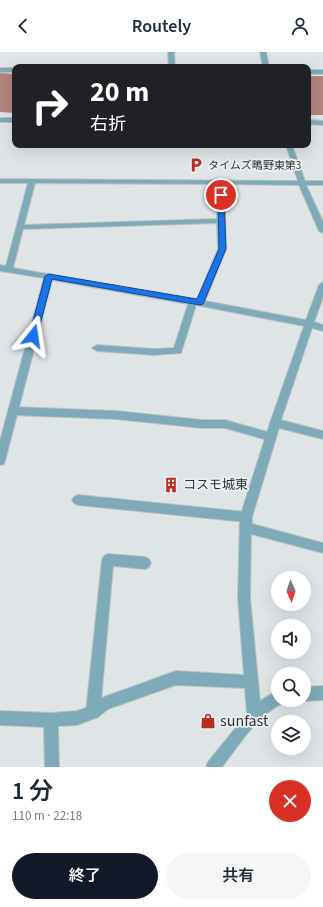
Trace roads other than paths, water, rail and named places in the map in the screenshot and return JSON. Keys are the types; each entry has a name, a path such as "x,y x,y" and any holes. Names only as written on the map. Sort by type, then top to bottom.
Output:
{"street":[{"path":"171,52 172,64"},
{"path":"263,52 265,64"},
{"path":"0,70 12,70"},
{"path":"311,72 323,72"},
{"path":"0,120 12,120"},
{"path":"311,122 323,122"},
{"path":"290,148 302,183 323,232"},
{"path":"0,181 323,183"},
{"path":"32,181 21,227 4,269 197,302 323,328"},
{"path":"97,348 154,352 178,351 197,302 222,249 220,182"},
{"path":"21,227 222,221"},
{"path":"0,461 49,276"},
{"path":"254,717 244,598 247,523 275,424 323,285"},
{"path":"13,411 116,416 202,424 225,424 271,437"},
{"path":"275,424 323,435"},
{"path":"78,500 247,523 323,548"},
{"path":"92,712 108,560 145,563"},
{"path":"0,718 51,720 77,718 92,712 104,704 176,678 250,682"},
{"path":"311,694 323,693"},
{"path":"213,767 254,717 271,700"},
{"path":"51,720 52,767"}],"place":[{"name":"タイムズ鴫野東第3","path":"196,165"},
{"name":"コスモ城東","path":"171,485"},
{"name":"sunfast","path":"208,721"}]}
